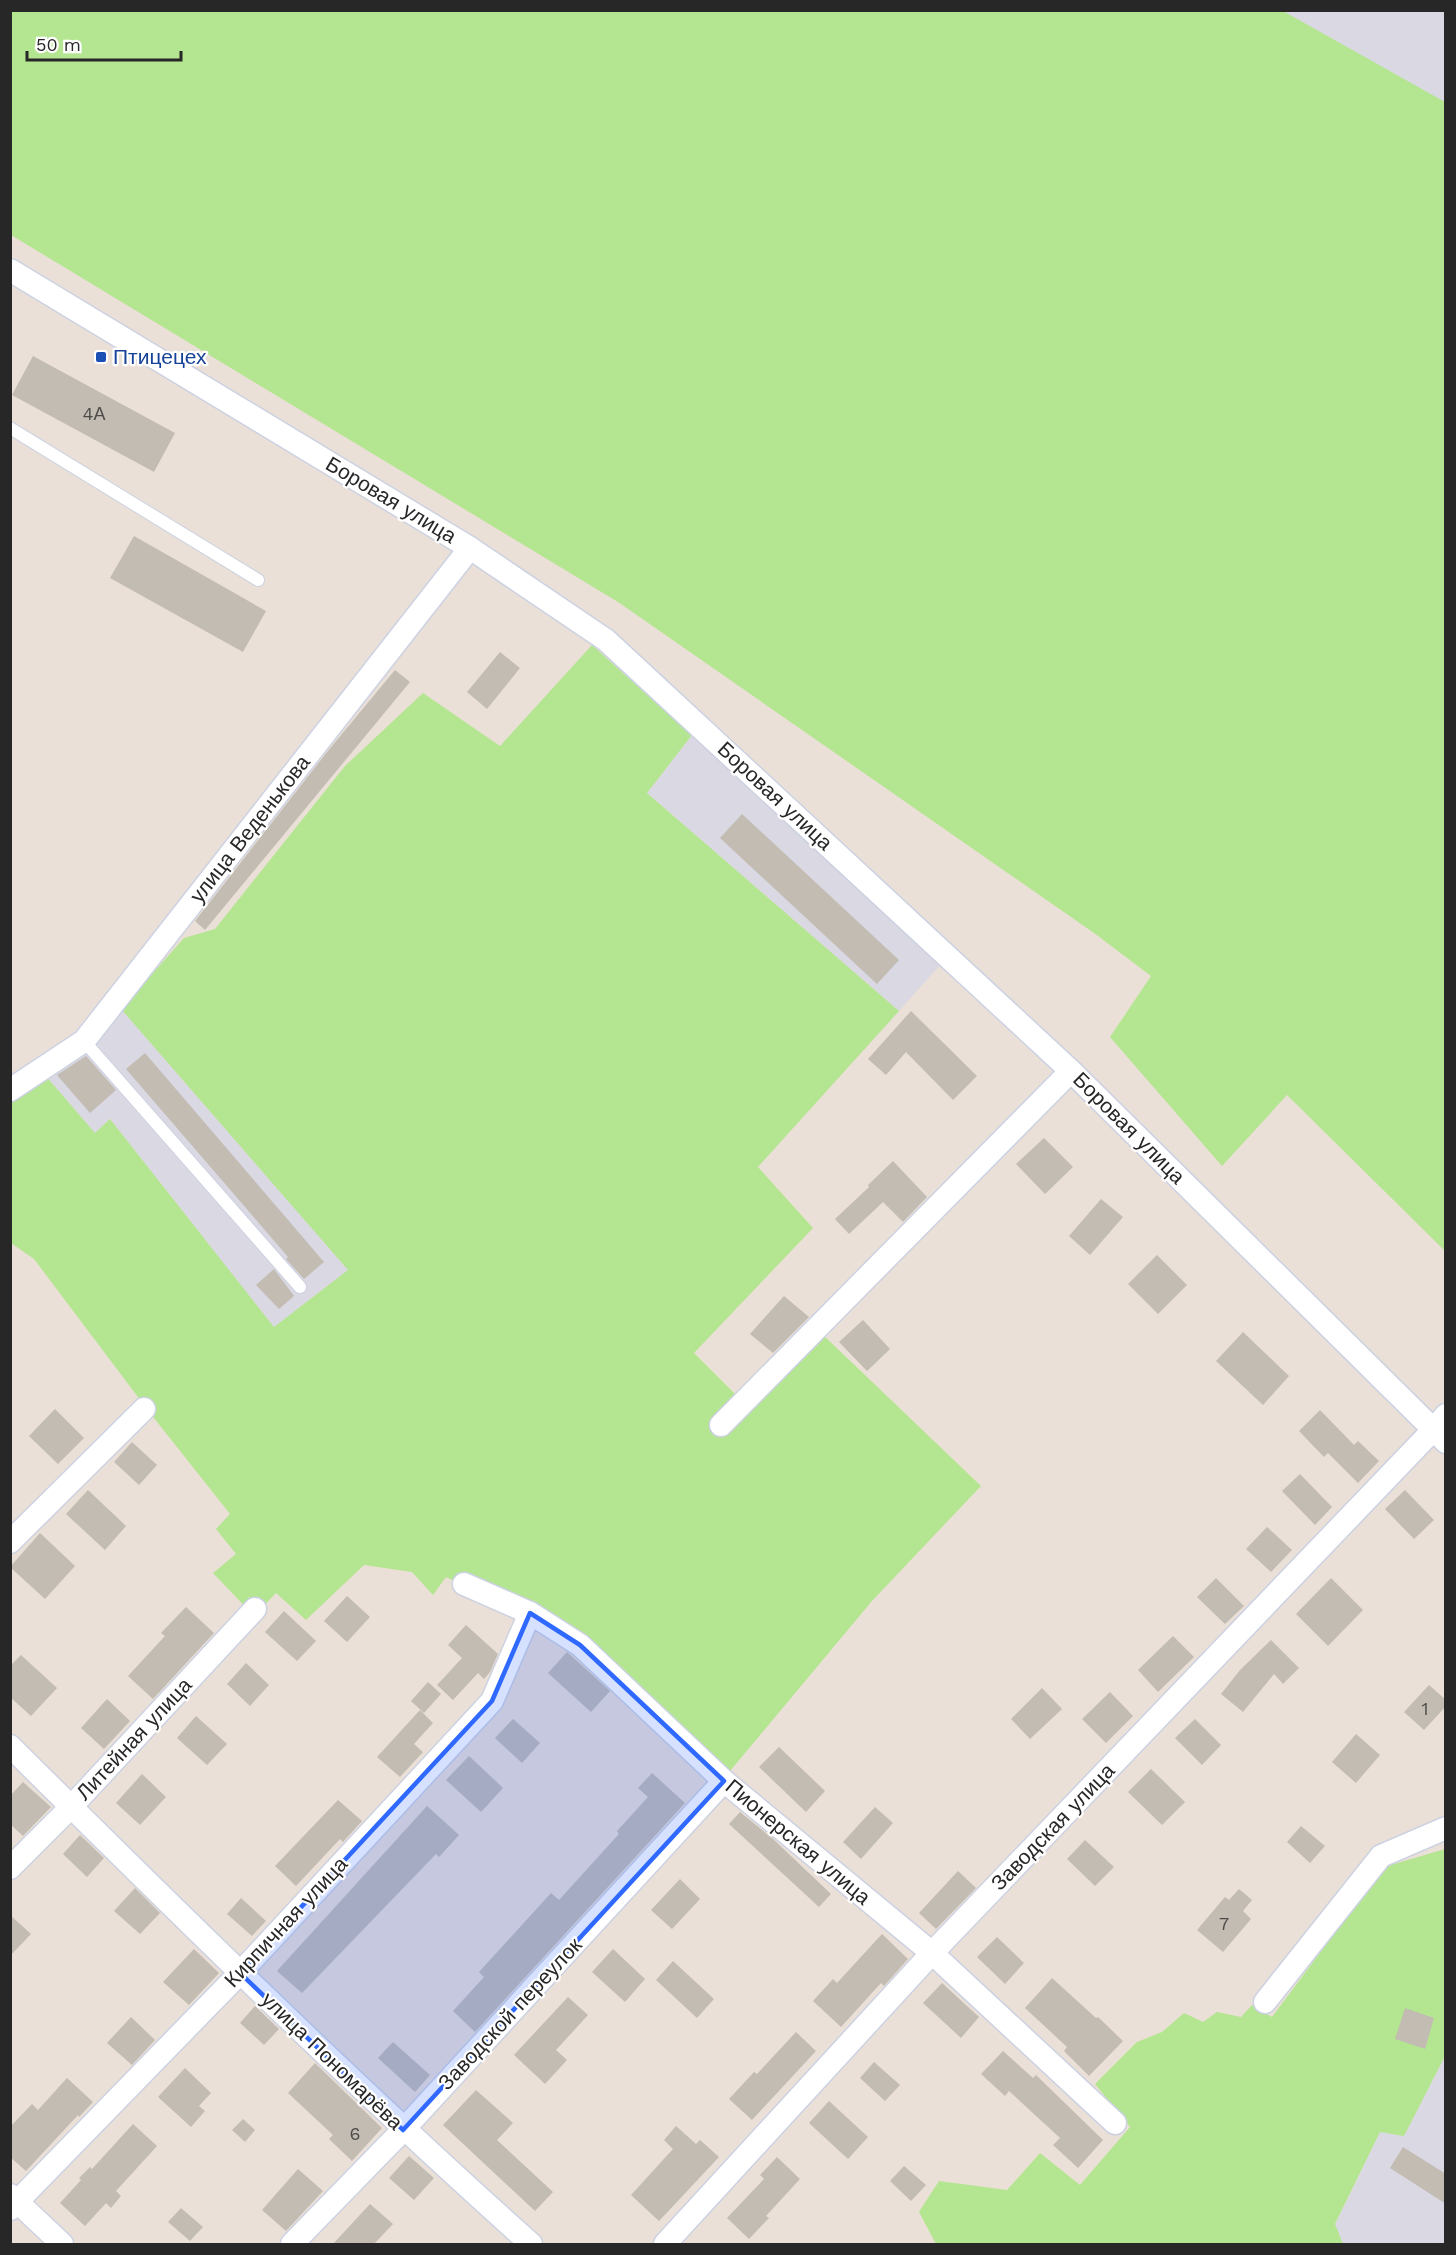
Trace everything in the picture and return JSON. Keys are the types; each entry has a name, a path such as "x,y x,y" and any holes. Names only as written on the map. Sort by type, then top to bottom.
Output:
{"street":[{"name":"Боровая улица","path":"10,270 470,548 606,640 1071,1071 1442,1429"},
{"name":"улица Веденькова","path":"10,1090 84,1041 470,548"},
{"path":"721,1425 1071,1071"},
{"path":"10,1542 144,1409"},
{"name":"Заводская улица","path":"664,2244 932,1953 1442,1429"},
{"name":"Пионерская улица","path":"465,1584 530,1613 580,1645 724,1781 932,1953 1115,2123"},
{"name":"Литейная улица","path":"10,1868 71,1807 255,1609"},
{"name":"Кирпичная улица","path":"13,2202 240,1972 492,1701 530,1613"},
{"name":"улица Пономарёва","path":"10,1746 403,2130 531,2244"},
{"name":"Заводской переулок","path":"292,2244 403,2130 724,1781"},
{"path":"1265,2002 1381,1856 1446,1828"},
{"path":"13,2202 62,2244"}],"lane":[{"path":"10,428 258,580"},
{"path":"84,1041 300,1287"}],"highlighted area":[{"path":"530,1613 580,1645 724,1781 403,2130 240,1973 492,1701"}],"shaded area":[{"path":"1219,11 1445,11 1445,118"},
{"path":"692,735 941,964 899,1011 647,793"},
{"path":"121,1009 348,1270 274,1327 110,1119 95,1133 44,1074"},
{"path":"1445,2056 1445,2244 1343,2244 1335,2225 1380,2132 1404,2136"}],"green space":[{"path":"10,11 1283,11 1445,102 1445,1251 1287,1095 1222,1166 1110,1037 1151,976 1094,933 618,602 11,235"},
{"path":"592,645 692,735 647,793 899,1011 758,1167 813,1228 694,1353 741,1400 821,1333 981,1486 872,1601 725,1777 586,1643 446,1577 433,1595 412,1572 364,1565 306,1620 276,1593 254,1616 213,1573 236,1554 216,1529 230,1514 150,1413 34,1259 11,1243 11,1101 44,1074 95,1133 110,1119 274,1327 348,1270 121,1009 184,938 215,929 345,766 423,693 500,746"},
{"path":"1445,1849 1445,2056 1404,2136 1380,2132 1335,2224 1343,2244 936,2244 919,2212 939,2181 1007,2190 1040,2153 1080,2185 1130,2127 1095,2084 1137,2042 1162,2032 1184,2013 1203,2022 1217,2012 1241,2017 1252,2005 1272,2017 1384,1867"}],"building":[{"path":"33,356 175,433 154,472 12,395"},
{"path":"134,536 266,611 243,652 110,578"},
{"path":"500,652 520,668 487,709 467,692"},
{"path":"395,670 410,682 205,930 195,921 327,752"},
{"path":"742,814 899,960 877,984 720,838"},
{"path":"911,1011 977,1076 953,1100 906,1052 886,1075 868,1059"},
{"path":"145,1053 324,1262 304,1279 286,1259 288,1257 126,1069"},
{"path":"86,1056 116,1090 90,1113 57,1075"},
{"path":"1044,1138 1073,1167 1045,1194 1016,1164"},
{"path":"893,1161 927,1197 903,1222 883,1202 849,1234 835,1219"},
{"path":"1101,1199 1123,1217 1090,1255 1069,1236"},
{"path":"1157,1255 1187,1285 1158,1314 1128,1284"},
{"path":"274,1269 294,1296 279,1309 256,1285"},
{"path":"784,1296 809,1317 773,1353 750,1334"},
{"path":"863,1320 890,1349 867,1371 839,1342"},
{"path":"1243,1332 1289,1376 1263,1405 1216,1361"},
{"path":"55,1409 84,1438 58,1464 29,1436"},
{"path":"1320,1410 1354,1445 1358,1441 1379,1461 1358,1483 1328,1453 1324,1457 1299,1431"},
{"path":"132,1442 157,1465 139,1485 114,1462"},
{"path":"1300,1474 1332,1507 1315,1525 1282,1491"},
{"path":"88,1490 126,1526 105,1550 66,1514"},
{"path":"1405,1490 1434,1520 1414,1539 1385,1509"},
{"path":"1267,1527 1292,1550 1271,1572 1246,1549"},
{"path":"40,1533 75,1566 45,1599 10,1567"},
{"path":"1216,1578 1244,1606 1225,1624 1197,1597"},
{"path":"1331,1578 1363,1610 1328,1646 1296,1614"},
{"path":"347,1596 370,1617 347,1642 324,1621"},
{"path":"186,1607 214,1633 153,1699 128,1676 165,1636 161,1633"},
{"path":"284,1611 316,1641 297,1661 265,1632"},
{"path":"466,1625 498,1654 490,1672 484,1679 478,1673 453,1700 437,1685 462,1658 448,1645"},
{"path":"1173,1636 1194,1657 1158,1692 1138,1670"},
{"path":"1271,1640 1299,1668 1283,1684 1274,1674 1243,1712 1221,1694 1240,1670"},
{"path":"567,1652 610,1691 591,1712 548,1673"},
{"path":"21,1655 57,1688 31,1716 10,1697 10,1666"},
{"path":"246,1663 269,1685 250,1706 227,1684"},
{"path":"428,1682 441,1694 424,1713 411,1701"},
{"path":"1429,1685 1446,1700 1446,1706 1424,1730 1404,1712"},
{"path":"1042,1688 1062,1709 1030,1739 1011,1719"},
{"path":"1110,1692 1133,1716 1106,1743 1082,1719"},
{"path":"107,1699 130,1721 104,1749 81,1728"},
{"path":"420,1710 433,1723 414,1744 423,1752 400,1777 377,1757"},
{"path":"196,1716 227,1744 207,1765 177,1738"},
{"path":"513,1719 540,1743 522,1763 495,1738"},
{"path":"1195,1719 1221,1745 1202,1765 1175,1738"},
{"path":"1356,1734 1380,1755 1356,1783 1332,1762"},
{"path":"779,1747 825,1791 806,1812 759,1767"},
{"path":"469,1756 503,1788 481,1812 446,1780"},
{"path":"1151,1769 1185,1802 1162,1825 1128,1792"},
{"path":"652,1773 685,1803 475,2032 453,2011 484,1977 479,1972 551,1893 559,1900 619,1834 617,1831 648,1797 638,1788"},
{"path":"142,1774 166,1797 140,1825 116,1803"},
{"path":"23,1782 51,1807 23,1836 10,1824 10,1796"},
{"path":"338,1800 362,1821 343,1842 340,1839 296,1886 275,1866"},
{"path":"427,1806 459,1835 439,1857 436,1854 302,1993 277,1971"},
{"path":"875,1807 893,1823 861,1859 843,1842"},
{"path":"740,1812 772,1838 831,1894 819,1907 729,1824"},
{"path":"1301,1826 1325,1846 1310,1863 1287,1842"},
{"path":"80,1835 104,1858 87,1877 63,1854"},
{"path":"1085,1840 1114,1867 1095,1886 1067,1859"},
{"path":"958,1871 976,1888 936,1929 919,1913"},
{"path":"680,1879 700,1899 672,1929 651,1910"},
{"path":"135,1888 160,1913 140,1934 114,1911"},
{"path":"1239,1889 1252,1900 1243,1911 1251,1919 1223,1952 1197,1930 1225,1897 1229,1900"},
{"path":"241,1898 266,1921 252,1936 227,1914"},
{"path":"10,1915 31,1934 10,1956"},
{"path":"882,1934 908,1959 884,1986 881,1983 841,2027 813,2001 833,1979 837,1983"},
{"path":"997,1937 1024,1963 1005,1984 977,1957"},
{"path":"194,1949 219,1973 189,2005 163,1982"},
{"path":"613,1949 645,1979 625,2002 592,1972"},
{"path":"673,1961 714,1999 697,2018 656,1980"},
{"path":"1052,1978 1123,2041 1089,2076 1064,2051 1067,2047 1025,2008"},
{"path":"942,1983 979,2017 961,2038 923,2003"},
{"path":"568,1997 588,2015 556,2050 567,2060 545,2084 514,2055"},
{"path":"255,2006 279,2029 264,2045 240,2023"},
{"path":"1405,2008 1434,2018 1425,2049 1395,2039"},
{"path":"131,2017 155,2040 132,2065 107,2043"},
{"path":"796,2032 816,2051 752,2120 729,2099 754,2072 757,2074"},
{"path":"393,2042 430,2075 415,2092 378,2058"},
{"path":"1003,2051 1033,2078 1036,2075 1103,2140 1078,2168 1053,2145 1060,2138 1009,2091 1005,2096 981,2074"},
{"path":"874,2062 900,2085 885,2101 860,2078"},
{"path":"315,2063 382,2128 352,2161 329,2139 333,2135 288,2093"},
{"path":"185,2068 211,2093 199,2106 205,2111 191,2127 158,2097"},
{"path":"67,2078 93,2102 26,2171 10,2157 10,2127 32,2104 38,2110"},
{"path":"476,2090 513,2123 497,2140 553,2192 535,2211 443,2125"},
{"path":"829,2101 868,2137 848,2159 809,2123"},
{"path":"243,2119 255,2130 245,2142 232,2130"},
{"path":"133,2124 157,2146 116,2191 121,2196 111,2208 106,2203 85,2226 60,2203 81,2180 79,2178 90,2167 92,2169"},
{"path":"676,2126 696,2144 700,2140 719,2157 659,2221 631,2195 673,2149 664,2140"},
{"path":"1403,2147 1446,2174 1446,2204 1390,2168"},
{"path":"409,2156 434,2178 414,2200 389,2178"},
{"path":"777,2157 800,2179 766,2216 769,2218 749,2239 727,2218 764,2179 760,2175"},
{"path":"904,2166 926,2185 911,2201 890,2181"},
{"path":"298,2169 323,2191 286,2231 262,2210"},
{"path":"370,2204 393,2224 374,2244 333,2244"},
{"path":"181,2208 203,2227 190,2241 168,2222"}],"place":[{"name":"Птицецех","path":"101,357"}]}
